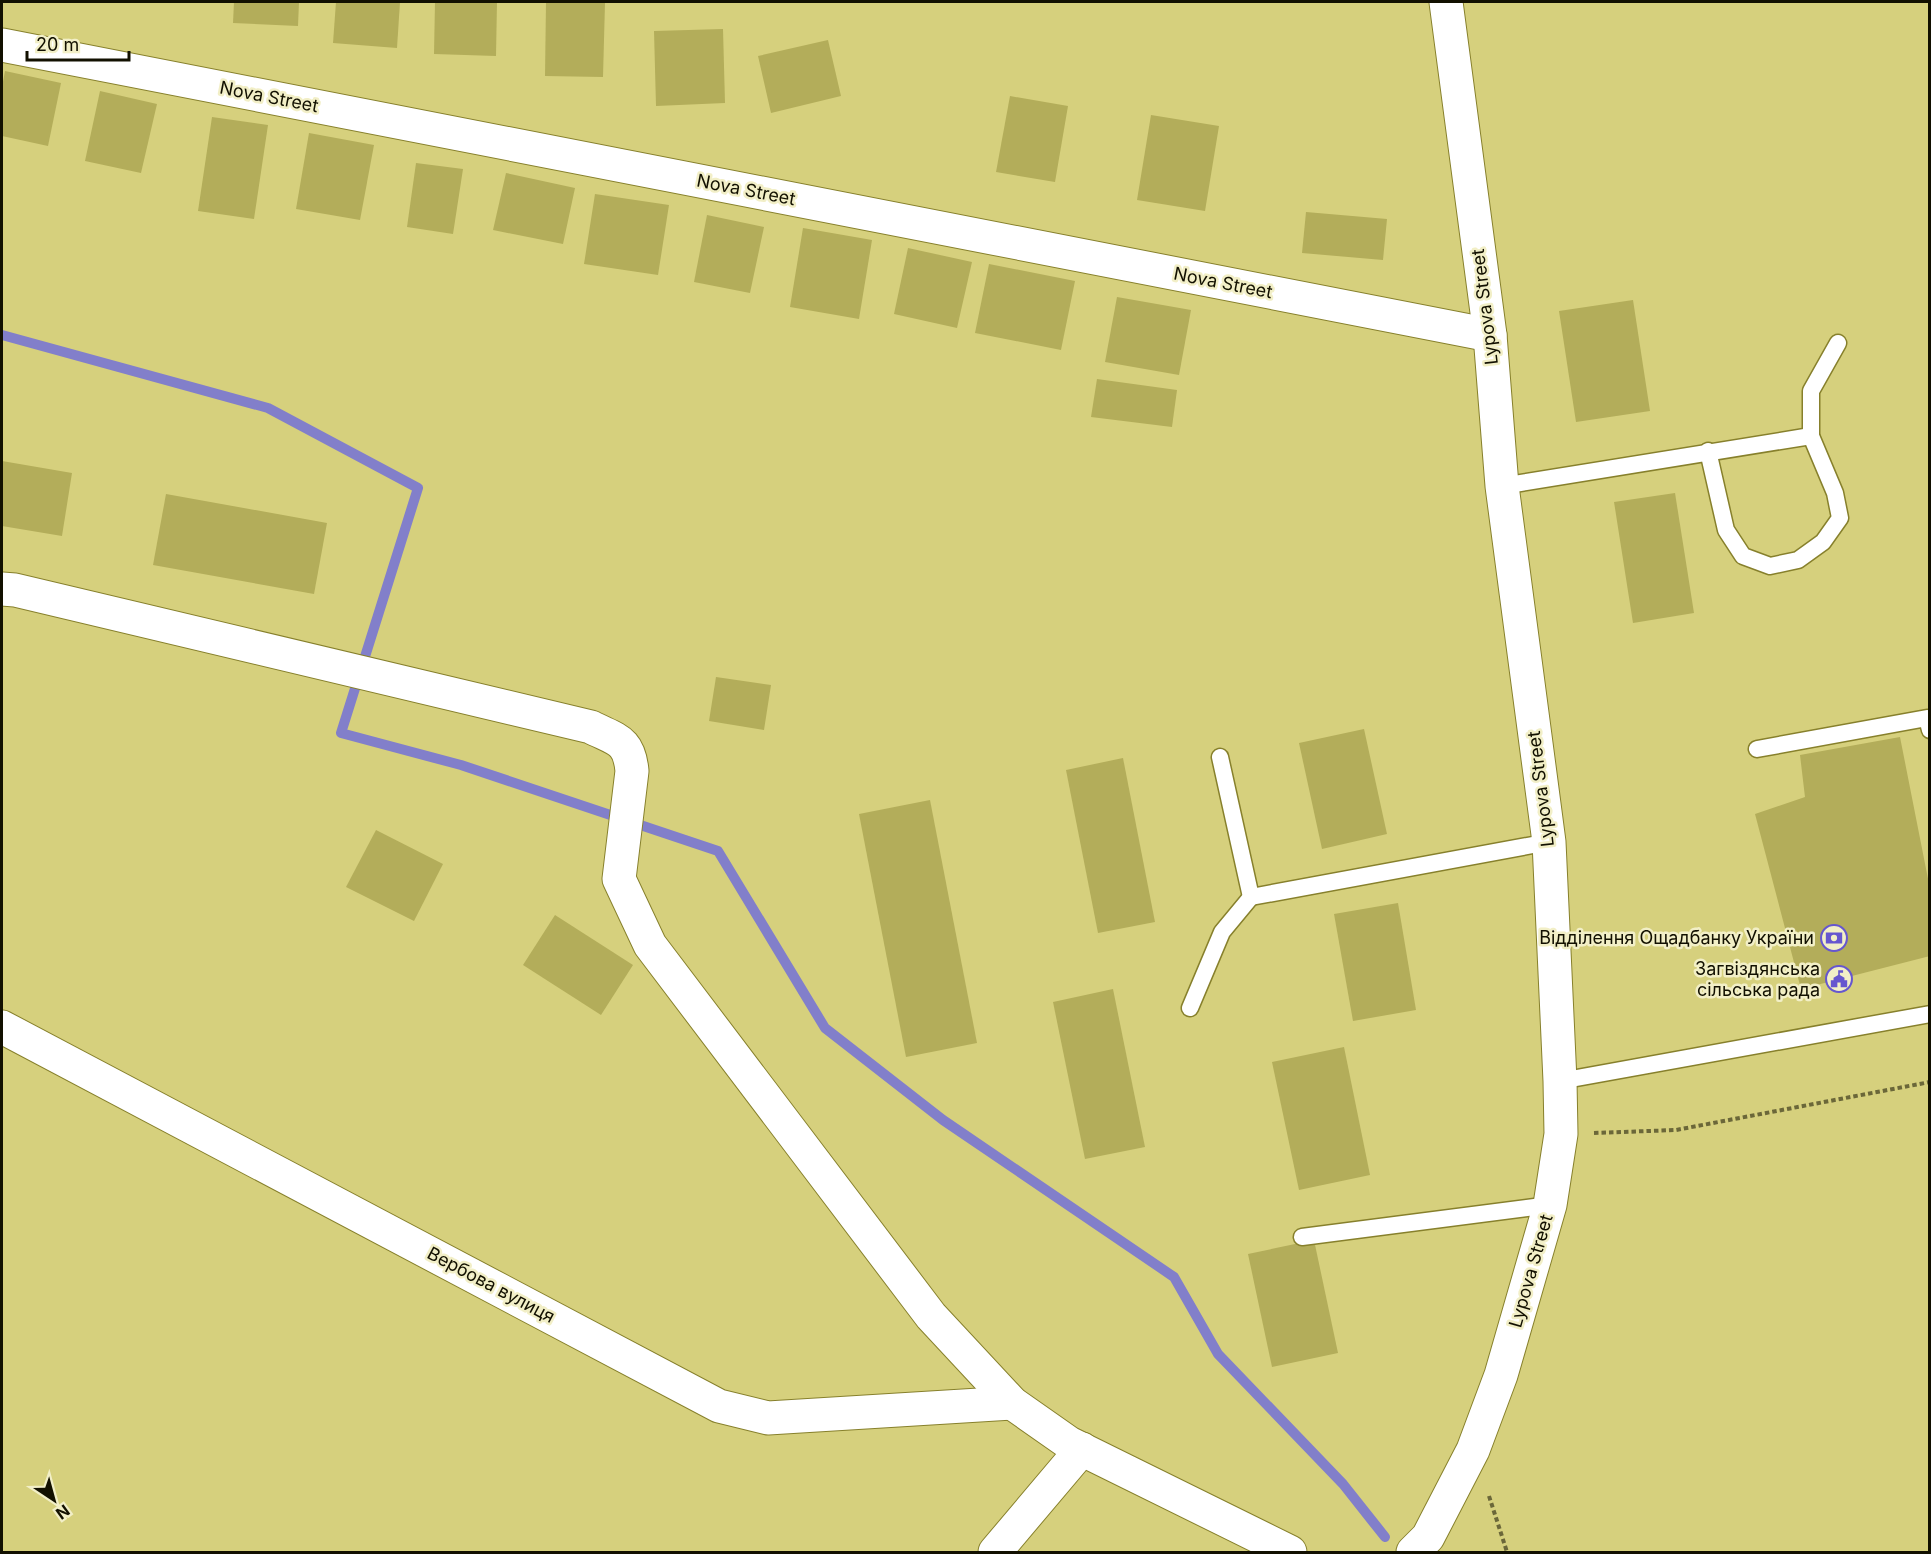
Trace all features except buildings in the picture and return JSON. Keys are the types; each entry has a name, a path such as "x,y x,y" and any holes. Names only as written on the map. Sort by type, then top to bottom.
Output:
{"street":[{"name":"Lypova Street","path":"1413,1552 1428,1537 1473,1450 1501,1375 1550,1205 1561,1134 1549,842 1503,486 1490,335 1446,2"},
{"name":"Nova Street","path":"2,45 1490,335"},
{"path":"2,589 15,590 591,727 621,742 630,755 632,771 619,879 650,945 931,1316 1012,1403 1069,1443 1290,1552"},
{"name":"Вербова вулиця","path":"2,1027 719,1406 768,1418 1012,1403"},
{"path":"995,1552 1082,1449"}],"lane":[{"path":"1708,452 1726,530 1743,556 1770,566 1798,560 1823,542 1840,518 1835,493 1811,436 1811,391 1838,343"},
{"path":"1503,486 1811,436"},
{"path":"1757,749 1929,721"},
{"path":"1220,757 1251,897"},
{"path":"1190,1008 1222,932 1251,897 1549,842"},
{"path":"1560,1082 1929,1014"},
{"path":"1302,1237 1550,1205"}],"path":[{"path":"1561,1134 1676,1130 1929,1082"},
{"path":"1473,1450 1508,1552"}],"waterway":[{"path":"2,335 268,408 418,488 341,733 461,765 718,851 825,1028 943,1120 1174,1277 1218,1354 1343,1484 1385,1537"}],"place":[{"name":"Відділення Ощадбанку України","path":"1834,938"},
{"name":"Загвіздянська сільська рада","path":"1839,979"}]}
